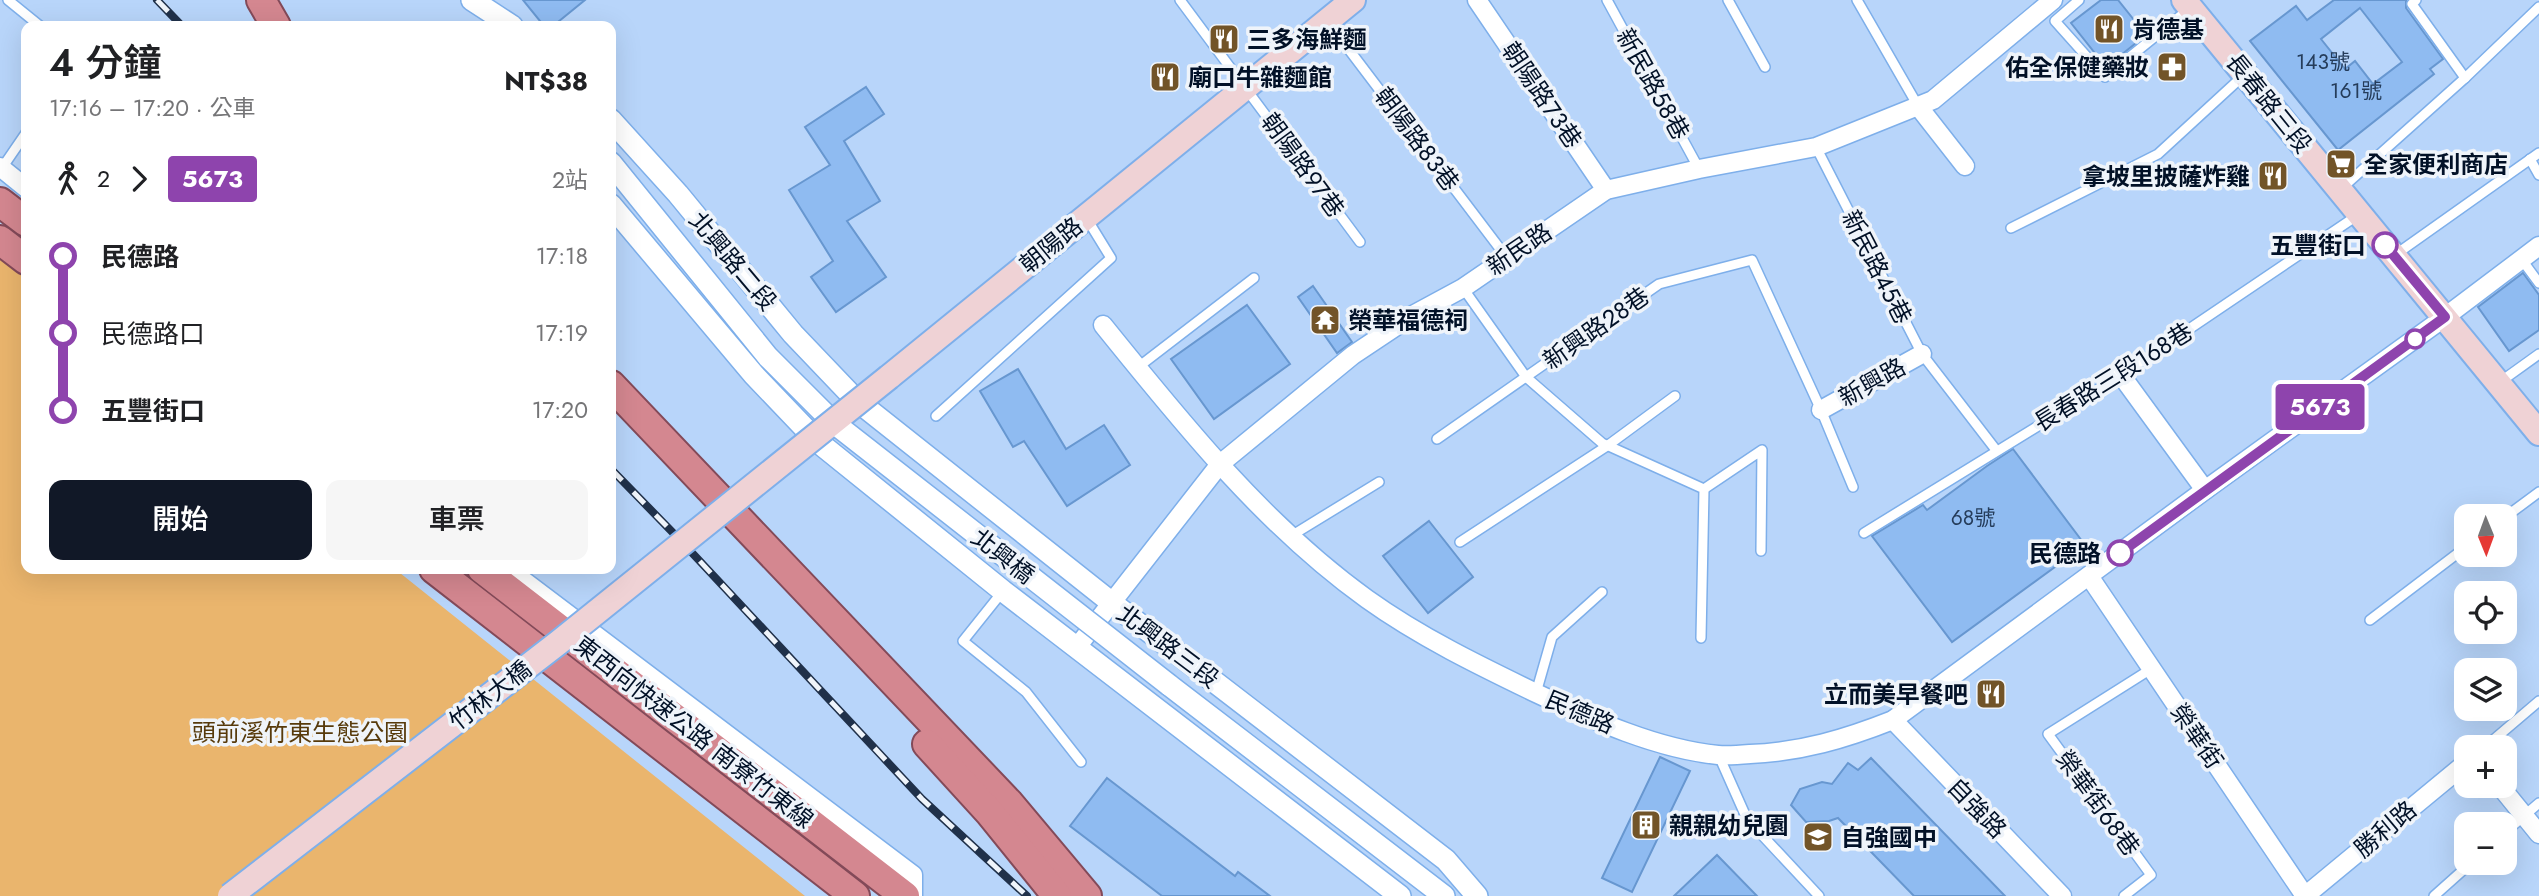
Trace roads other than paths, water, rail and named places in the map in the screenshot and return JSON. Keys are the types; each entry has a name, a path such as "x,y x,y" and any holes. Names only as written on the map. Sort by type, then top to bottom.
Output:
{"highway":[{"path":"243,0 253,21"},
{"path":"261,0 273,21"},
{"path":"0,202 21,218"},
{"path":"0,240 21,256"},
{"path":"616,391 670,459 989,812 1057,896"},
{"path":"616,414 670,459 1009,803 1087,896"},
{"name":"東西向快速公路 南寮竹東線","path":"440,574 855,896"},
{"name":"東西向快速公路 南寮竹東線","path":"488,574 905,896"}],"main road":[{"name":"朝陽路","path":"748,490 826,432 889,377 1353,0"},
{"name":"長春路三段","path":"2187,4 2539,433"},
{"name":"竹林大橋","path":"230,896 558,643 748,490"}],"street":[{"path":"471,0 480,21"},
{"path":"471,0 489,21"},
{"path":"471,0 504,21"},
{"name":"朝陽路73巷","path":"1477,0 1606,190"},
{"name":"新民路","path":"1077,647 1220,464 1353,355 1413,315 1462,288 1606,190 1816,147 1933,100 2053,0"},
{"path":"1918,106 1965,166"},
{"name":"北興路二段","path":"616,126 678,194 793,334 856,400"},
{"path":"1,167 21,184"},
{"name":"北興橋","path":"616,169 826,432 1169,685 1444,896"},
{"path":"616,211 754,375 826,432 1003,591 1400,896"},
{"name":"民德路","path":"1102,325 1220,464 1291,536 1367,599 1465,659 1570,710 1649,740 1718,756 1775,753 1840,741 1893,720 2539,246"},
{"name":"新興路","path":"1821,410 1922,354"},
{"path":"2122,375 2205,490"},
{"name":"北興路三段","path":"856,400 1112,604 1446,860 1477,896"},
{"path":"515,574 913,875 913,896"},
{"name":"榮華街","path":"2089,576 2305,896"},
{"name":"自強路","path":"1893,720 2062,896"},
{"name":"勝利路","path":"2305,896 2454,773"},
{"path":"2510,798 2539,834"}],"lane":[{"path":"8,0 34,21"},
{"name":"朝陽路97巷","path":"1180,0 1360,242"},
{"name":"新民路58巷","path":"1607,0 1699,169"},
{"path":"1728,0 1765,67"},
{"path":"1857,0 1918,106"},
{"path":"2079,0 2055,20 2105,77 2187,4"},
{"path":"2416,0 2412,4 2465,78"},
{"path":"2340,190 2465,78 2539,7"},
{"name":"朝陽路83巷","path":"1327,21 1507,258"},
{"path":"2011,228 2158,154 2245,74"},
{"path":"1,167 21,140"},
{"name":"新民路45巷","path":"1816,147 1922,354 1996,450"},
{"path":"2393,256 2539,153"},
{"path":"2530,159 2539,175"},
{"name":"長春路三段168巷","path":"1864,533 2122,375 2359,214"},
{"path":"936,416 1111,258 1086,218"},
{"name":"新興路28巷","path":"1526,377 1658,284 1752,260 1821,410"},
{"path":"2522,260 2539,283"},
{"path":"1137,368 1255,278"},
{"path":"1462,288 1526,377 1607,446 1704,489"},
{"path":"2498,383 2539,354"},
{"path":"1437,439 1526,377"},
{"path":"1460,542 1607,446 1675,396"},
{"path":"1821,410 1853,487"},
{"path":"1704,489 1762,450 1761,551"},
{"path":"1291,536 1379,482"},
{"path":"1701,638 1704,489"},
{"path":"2517,508 2539,492"},
{"path":"2370,620 2454,556"},
{"path":"1003,591 963,641 1026,692 1081,762"},
{"path":"1536,693 1552,637 1602,592"},
{"name":"榮華街68巷","path":"2124,896 2151,875 2048,734 2151,669"},
{"path":"2499,735 2539,701"},
{"path":"1718,756 1747,819 1819,896"},
{"path":"2517,821 2539,803"},
{"path":"2434,896 2458,875"}],"railway":[{"path":"157,0 177,21"},
{"path":"616,474 922,799 1027,896"}],"place":[{"name":"肯德基","path":"2109,29"},
{"name":"三多海鮮麵","path":"1224,39"},
{"name":"佑全保健藥妝","path":"2172,67"},
{"name":"廟口牛雜麵館","path":"1165,77"},
{"name":"全家便利商店","path":"2341,164"},
{"name":"拿坡里披薩炸雞","path":"2273,176"},
{"name":"五豐街口","path":"2385,245"},
{"name":"榮華福德祠","path":"1325,320"},
{"name":"民德路","path":"2120,553"},
{"name":"立而美早餐吧","path":"1991,694"},
{"name":"親親幼兒園","path":"1646,825"},
{"name":"自強國中","path":"1818,837"}],"park label":[{"name":"頭前溪竹東生態公園","path":"300,732"}]}
